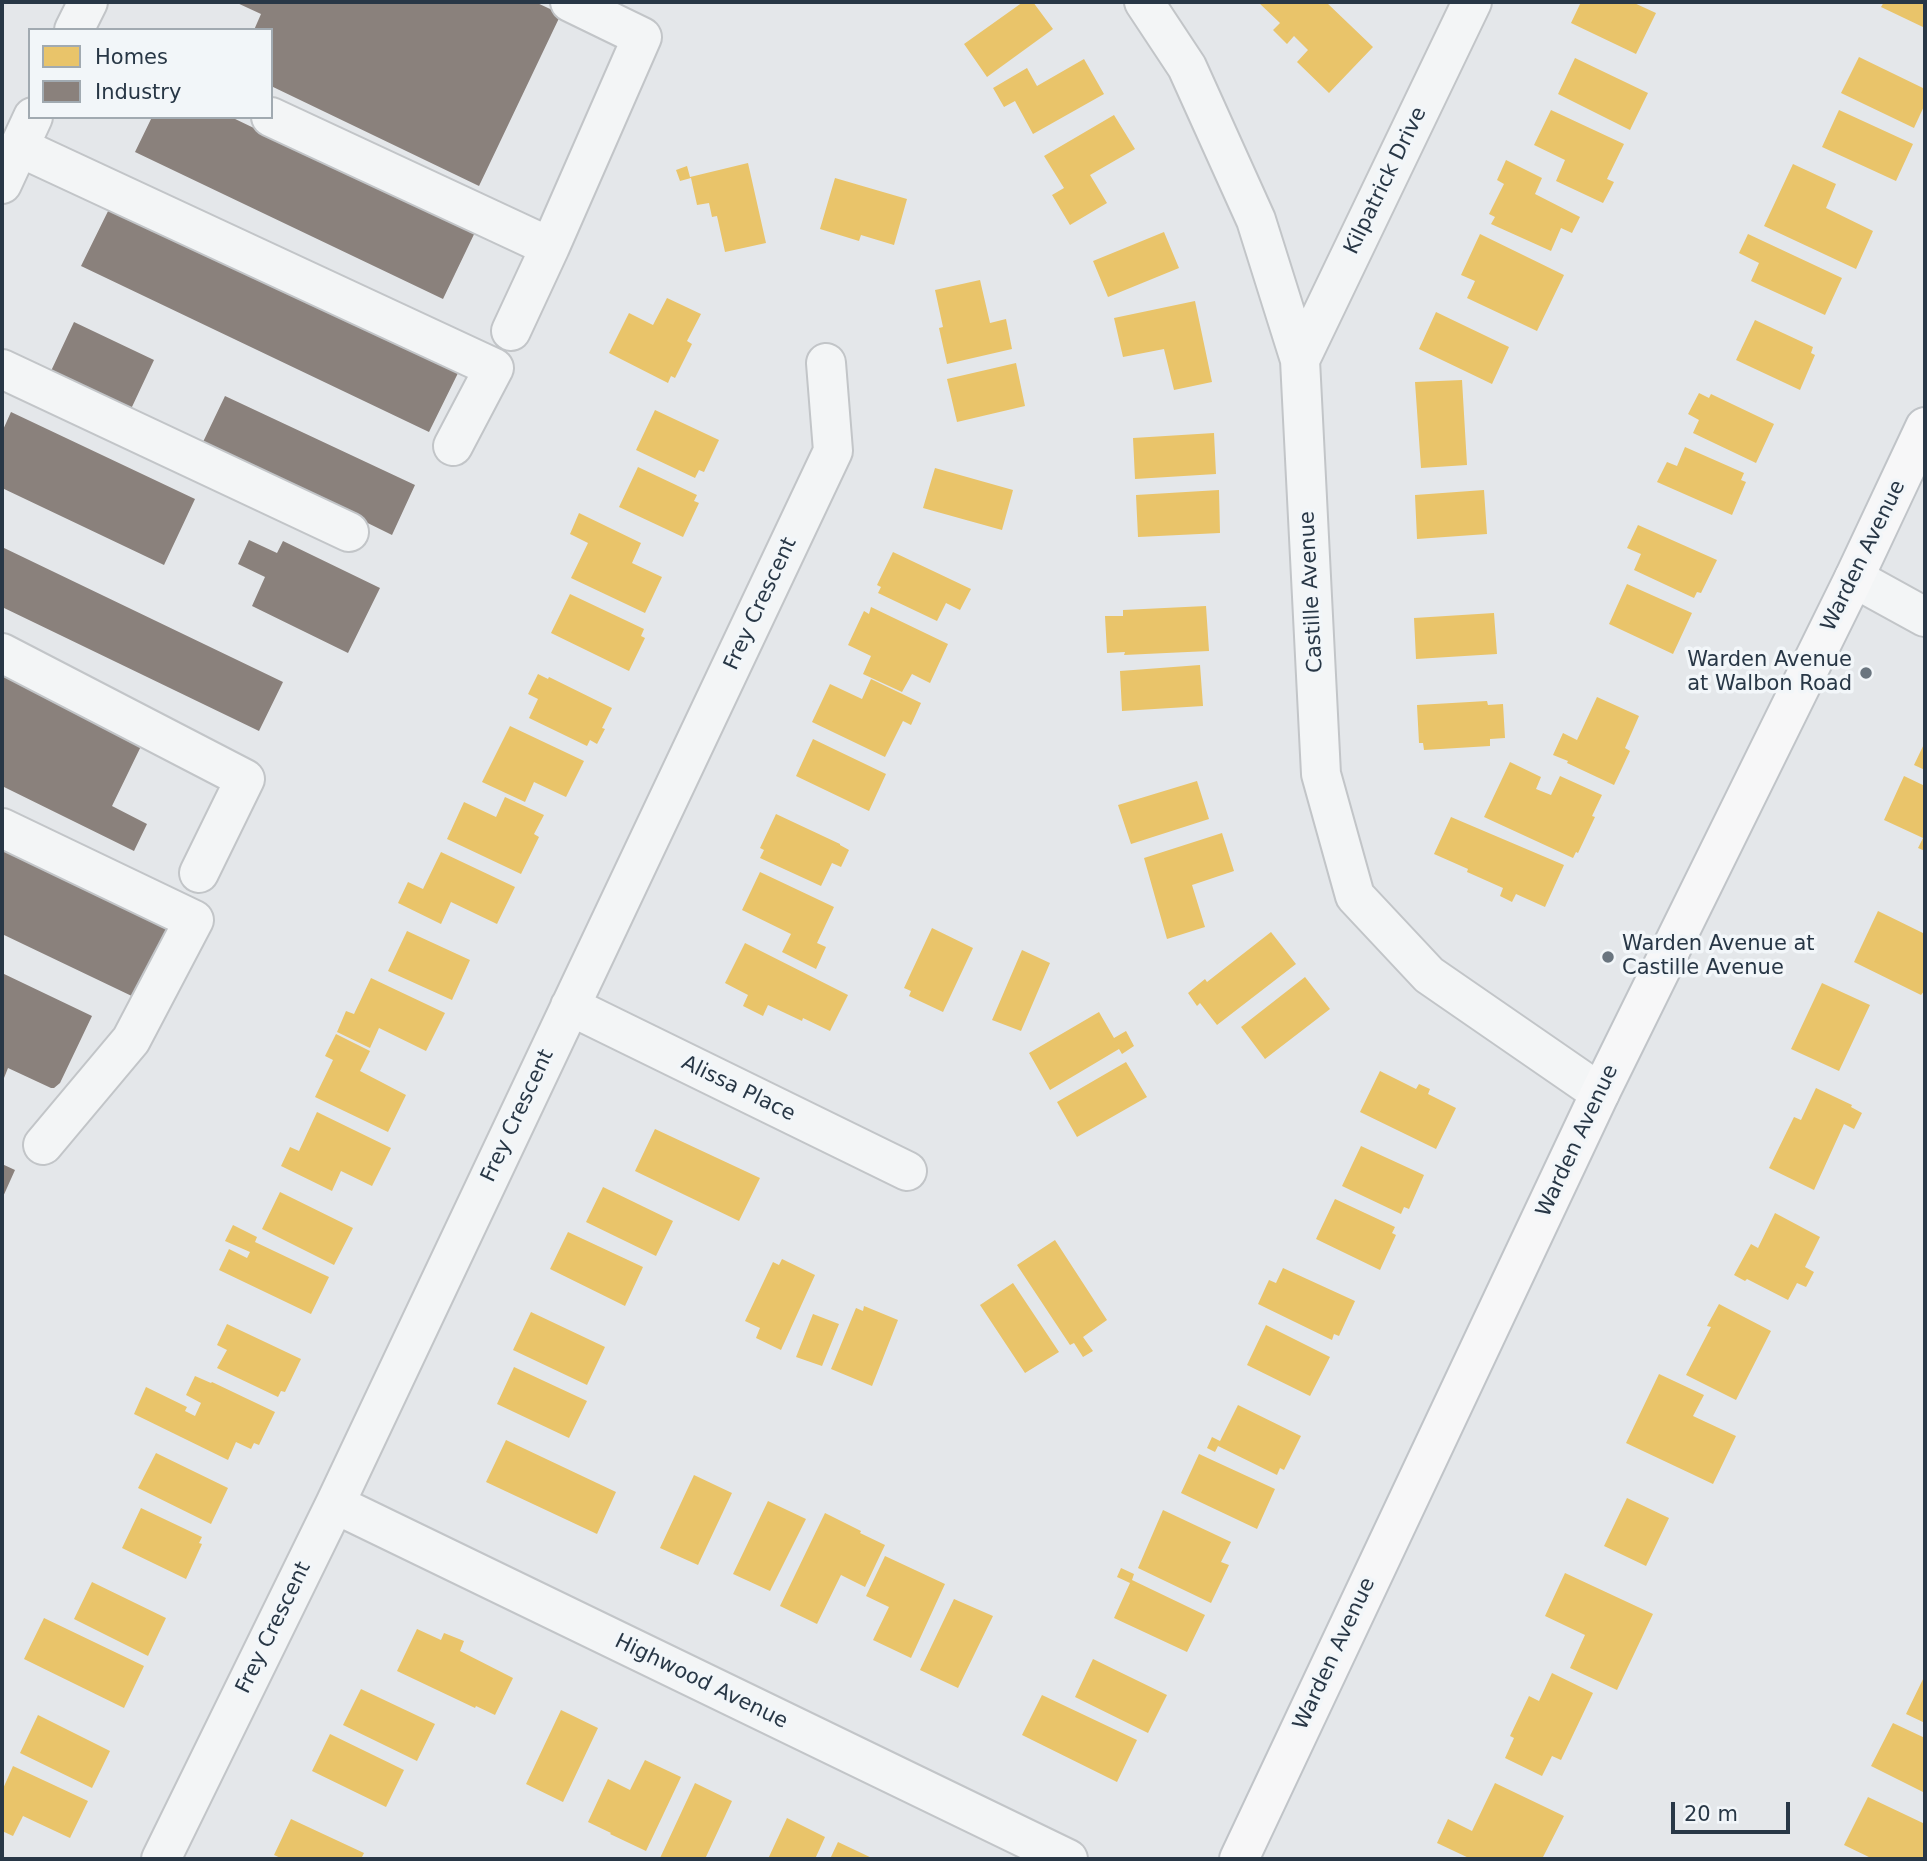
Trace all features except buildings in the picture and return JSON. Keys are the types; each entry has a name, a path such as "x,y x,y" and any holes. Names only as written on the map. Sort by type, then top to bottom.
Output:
{"main road":[{"name":"Warden Avenue","path":"1239,1859 1600,1093 1854,578 1925,427"}],"street":[{"path":"510,331 642,37 570,2"},
{"name":"Castille Avenue","path":"1144,2 1187,67 1255,220 1300,360 1321,774 1355,896 1429,975 1600,1093"},
{"name":"Kilpatrick Drive","path":"1300,360 1472,2"},
{"path":"273,118 550,247"},
{"path":"2,184 26,132 494,368 453,446"},
{"name":"Frey Crescent","path":"161,1859 335,1504 833,451 826,363"},
{"path":"2,369 349,532"},
{"path":"1854,578 1925,617"},
{"path":"2,653 245,779 199,873"},
{"path":"2,828 194,920 131,1040 43,1145"},
{"name":"Alissa Place","path":"570,1006 906,1171"},
{"name":"Highwood Avenue","path":"335,1504 1068,1859"}],"place":[{"name":"Warden Avenue at Walbon Road","path":"1866,673"},
{"name":"Warden Avenue at Castille Avenue","path":"1608,957"}]}
